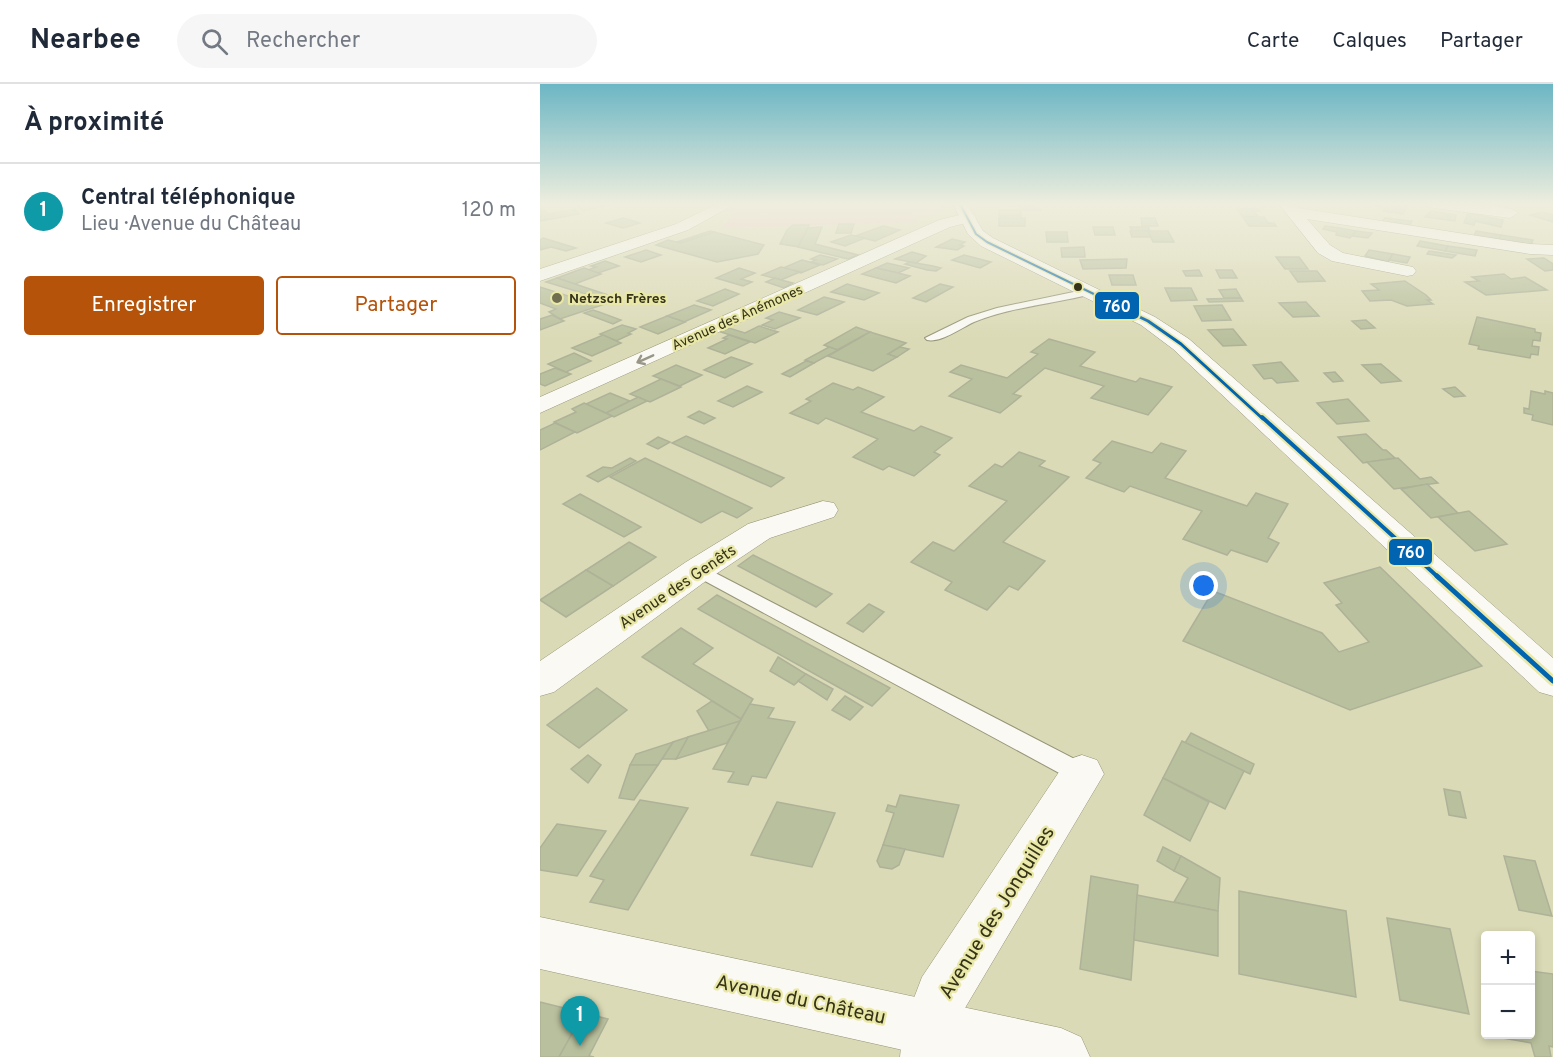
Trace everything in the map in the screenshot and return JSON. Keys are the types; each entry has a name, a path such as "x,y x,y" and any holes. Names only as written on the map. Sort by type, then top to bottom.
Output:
{"street":[{"path":"540,275 617,249"},
{"name":"Avenue des Anémones","path":"540,406 887,249"},
{"path":"1000,249 1148,321 1181,344 1550,673"},
{"path":"1325,249 1338,257 1407,271"},
{"name":"Avenue des Genêts","path":"540,681 698,570 759,531 823,510"},
{"name":"Avenue des Jonquilles","path":"930,1042 941,996 1082,774"},
{"name":"Avenue du Château","path":"540,943 930,1042 1061,1057"}],"lane":[{"path":"931,338 972,318 1088,292"},
{"path":"698,570 1082,774"}],"building":[{"path":"672,249 761,249 758,254 717,262"},
{"path":"808,249 836,249 858,255 848,259"},
{"path":"1061,249 1084,249 1085,257 1062,257"},
{"path":"1446,249 1477,250 1475,256 1445,251"},
{"path":"646,250 661,255 641,262 625,257"},
{"path":"1369,250 1393,254 1388,262 1365,256"},
{"path":"1429,251 1456,255 1452,258 1427,254"},
{"path":"912,252 926,256 916,263 895,259"},
{"path":"1393,254 1410,257 1407,263 1389,260"},
{"path":"820,255 837,259 823,265 811,262 816,260 811,259"},
{"path":"964,255 991,262 980,268 952,260"},
{"path":"1276,257 1299,257 1308,269 1285,269"},
{"path":"1544,258 1553,264 1553,270 1545,271 1527,259"},
{"path":"1127,259 1126,268 1083,269 1080,260"},
{"path":"802,260 820,265 801,273 783,268"},
{"path":"605,261 619,266 598,273 588,270 596,267 591,266"},
{"path":"910,262 941,268 936,271 927,270 905,264"},
{"path":"887,263 909,268 898,273 876,268"},
{"path":"781,267 800,272 781,280 762,275"},
{"path":"584,268 601,274 575,284 557,278"},
{"path":"739,268 755,273 741,279 752,282 743,286 716,278"},
{"path":"876,268 910,276 896,283 862,274"},
{"path":"1199,270 1202,276 1186,276 1183,271"},
{"path":"1216,270 1232,270 1237,278 1220,278"},
{"path":"1290,271 1317,271 1325,281 1298,282"},
{"path":"1504,274 1511,279 1525,277 1547,290 1486,295 1465,282 1479,281 1472,277"},
{"path":"1109,275 1133,275 1136,285 1112,285"},
{"name":"Netzsch Frères","path":"557,278 620,299 560,319 549,312 556,309 540,303 540,287 590,303 602,299 546,282"},
{"path":"775,278 793,283 784,288 766,282"},
{"path":"1405,281 1426,295 1431,300 1427,300 1433,304 1407,306 1391,300 1370,301 1362,291 1379,290 1371,284"},
{"path":"847,284 879,293 864,300 831,292"},
{"path":"940,284 953,287 926,302 913,298"},
{"path":"1165,288 1191,288 1197,300 1171,301"},
{"path":"725,289 739,294 713,306 697,301"},
{"path":"1236,289 1241,298 1224,298 1219,290"},
{"path":"824,297 844,302 817,315 798,310"},
{"path":"1241,298 1243,301 1209,302 1207,299"},
{"path":"1306,302 1319,316 1293,317 1279,303"},
{"path":"694,305 711,310 684,322 667,316"},
{"path":"1222,305 1231,320 1202,321 1194,306"},
{"path":"593,310 621,320 613,324 584,313"},
{"path":"779,312 800,318 775,329 762,325 773,320 766,318"},
{"path":"552,315 564,321 540,330 540,319"},
{"path":"667,316 685,322 658,334 640,327"},
{"path":"1477,317 1535,329 1535,332 1541,333 1540,341 1533,340 1532,346 1539,347 1538,355 1531,354 1530,358 1478,349 1479,346 1469,344"},
{"path":"1366,320 1375,328 1361,329 1352,321"},
{"path":"622,325 636,329 616,341 600,334"},
{"path":"759,326 778,332 755,343 721,332 729,328 745,333"},
{"path":"856,327 870,332 837,350 824,345"},
{"path":"1233,329 1246,345 1223,346 1208,330"},
{"path":"870,332 906,343 888,354 897,357 873,371 828,356"},
{"path":"603,335 621,343 592,356 572,348"},
{"path":"729,335 750,342 725,354 708,348 727,339 723,338"},
{"path":"1049,339 1095,352 1080,366 1136,382 1140,378 1172,387 1148,415 1091,398 1104,386 1045,368 1013,394 1021,396 1000,413 949,396 972,379 950,372 961,365 1007,378 1038,354 1031,352"},
{"path":"829,347 838,350 814,363 805,360"},
{"path":"900,347 909,349 897,357 888,354"},
{"path":"574,353 591,361 566,372 548,364"},
{"path":"731,357 752,364 725,378 704,370"},
{"path":"806,361 814,363 790,377 782,374"},
{"path":"1281,362 1298,381 1277,383 1272,378 1264,379 1253,365"},
{"path":"1381,364 1401,381 1381,383 1362,365"},
{"path":"676,365 702,375 680,386 653,376"},
{"path":"555,368 571,374 545,386 540,384 540,374"},
{"path":"1335,372 1343,381 1333,382 1324,373"},
{"path":"661,379 681,387 650,402 630,394"},
{"path":"833,383 853,390 858,387 884,397 861,412 914,431 921,426 952,438 934,452 940,455 914,476 889,466 883,470 853,457 878,439 826,418 818,424 790,413 811,401 806,399"},
{"path":"747,386 762,392 733,407 718,401"},
{"path":"1455,387 1465,396 1454,397 1443,389"},
{"path":"1531,391 1553,393 1553,425 1532,420 1533,415 1524,413 1524,408 1529,409"},
{"path":"610,393 630,401 606,413 586,404"},
{"path":"638,397 647,401 614,417 606,413"},
{"path":"1348,399 1369,421 1337,424 1317,403"},
{"path":"584,403 612,416 577,433 554,422 576,412 572,409"},
{"path":"699,411 715,418 704,424 688,417"},
{"path":"555,423 575,432 540,450 540,430"},
{"path":"1366,434 1395,458 1363,463 1338,437"},
{"path":"686,436 784,478 771,487 672,443"},
{"path":"658,437 670,442 658,449 647,444"},
{"path":"1112,441 1152,453 1161,443 1186,451 1165,478 1247,506 1256,493 1288,504 1268,538 1279,543 1267,562 1231,550 1227,555 1183,539 1202,511 1130,486 1124,492 1086,478 1101,463 1093,460"},
{"path":"1019,452 1045,461 1039,466 1069,477 1003,542 1045,561 1018,590 1009,586 987,610 945,590 952,582 911,562 933,542 954,551 1007,501 969,486 995,464 1002,467"},
{"path":"630,458 636,461 598,482 587,476 603,467 612,468"},
{"path":"645,458 752,508 737,518 722,511 701,523 610,477"},
{"path":"1398,458 1420,479 1431,477 1438,483 1394,489 1367,462"},
{"path":"1427,484 1458,513 1431,518 1401,489"},
{"path":"580,494 641,527 624,537 563,504"},
{"path":"1469,511 1507,544 1475,551 1438,517"},
{"path":"629,542 656,557 613,586 586,570"},
{"path":"753,555 832,594 816,607 738,566"},
{"path":"1380,567 1482,666 1350,710 1183,641 1213,591 1322,633 1339,652 1369,642 1336,605 1342,603 1324,583"},
{"path":"586,570 613,586 566,617 540,600"},
{"path":"717,595 890,688 872,706 698,609"},
{"path":"869,604 884,612 863,632 847,623"},
{"path":"681,628 713,648 693,664 753,699 741,719 642,657"},
{"path":"778,657 806,674 794,685 770,671"},
{"path":"806,674 833,689 827,700 798,681"},
{"path":"597,688 627,710 579,748 547,725"},
{"path":"845,696 863,707 850,720 832,710"},
{"path":"712,701 741,719 740,721 709,731 697,711"},
{"path":"750,704 774,708 768,718 795,722 766,778 752,776 748,785 728,782 734,772 713,769"},
{"path":"740,721 727,743 676,759 688,737"},
{"path":"1191,733 1254,764 1250,774 1185,743"},
{"path":"688,737 676,759 662,759 673,742"},
{"path":"1182,741 1244,771 1225,809 1163,778"},
{"path":"673,742 658,765 630,765 636,754"},
{"path":"588,755 601,765 588,783 571,769"},
{"path":"630,765 658,765 634,800 619,798"},
{"path":"1163,778 1209,802 1190,841 1144,815"},
{"path":"1444,789 1460,792 1466,818 1449,815"},
{"path":"900,795 959,805 943,857 883,845 894,813 886,811 888,805 896,807"},
{"path":"640,800 688,808 628,910 590,902 604,880 590,876"},
{"path":"777,802 835,813 812,867 751,855"},
{"path":"557,824 606,831 577,876 540,870 540,848"},
{"path":"883,845 905,849 899,865 892,869 880,867 877,861"},
{"path":"1163,847 1181,856 1174,871 1157,861"},
{"path":"1181,856 1220,878 1218,911 1174,902 1188,878 1174,871"},
{"path":"1504,856 1535,861 1552,916 1519,910"},
{"path":"1091,876 1138,885 1131,980 1080,969"},
{"path":"1239,891 1346,911 1356,997 1239,974"},
{"path":"1137,895 1218,911 1218,956 1134,940"},
{"path":"1387,918 1450,929 1469,1014 1400,1000"},
{"path":"1535,972 1553,974 1553,1047 1549,1046 1551,1057 1535,1057 1531,1043 1509,1039 1535,1039"},
{"path":"540,1002 596,1016 585,1035 573,1032 559,1057 540,1057"},
{"path":"596,1016 608,1019 589,1056 594,1057 559,1057 573,1032 585,1035"}],"transit line":[{"name":"760","path":"1002,249 1148,321 1181,344 1553,681"}],"place":[{"name":"Netzsch Frères","path":"557,298"},
{"name":"Central téléphonique","path":"580,1046"}]}
